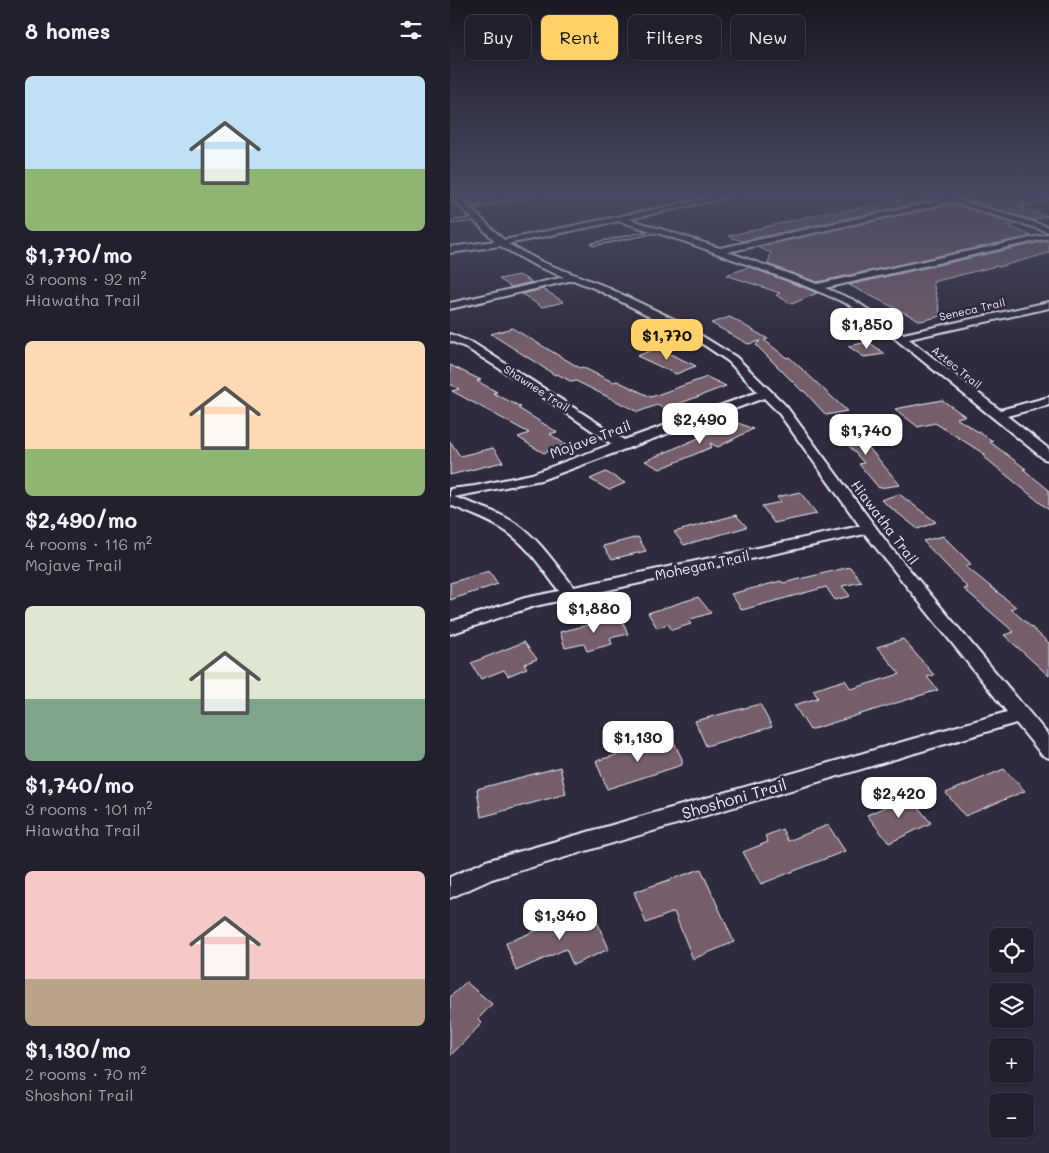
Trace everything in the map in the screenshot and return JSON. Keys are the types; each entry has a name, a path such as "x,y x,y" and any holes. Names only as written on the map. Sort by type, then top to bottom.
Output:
{"street":[{"name":"Hiawatha Trail","path":"512,249 539,264 598,287 700,337 732,359 782,409 869,529 1049,750"},
{"name":"Aztec Trail","path":"714,249 851,302 901,338 1049,456"},
{"path":"720,251 730,249"},
{"path":"816,287 990,249"},
{"path":"450,306 572,278"},
{"name":"Seneca Trail","path":"901,338 1049,305"},
{"name":"Shawnee Trail","path":"450,337 469,346 525,380 622,445"},
{"name":"Mojave Trail","path":"450,493 475,490 536,476 765,393"},
{"path":"997,415 1049,401"},
{"path":"450,500 504,523 517,532 532,545 570,593"},
{"name":"Mohegan Trail","path":"450,628 530,602 869,529"},
{"name":"Shoshoni Trail","path":"450,888 486,871 1020,715"}],"building":[{"path":"761,249 972,249 817,282 768,264 771,253"},
{"path":"1011,249 1049,249 1049,253 933,282 941,316 921,321 849,285"},
{"path":"749,267 817,293 792,304 776,295 780,293 726,275"},
{"path":"519,275 532,282 511,287 499,279"},
{"path":"543,289 564,302 542,307 522,294"},
{"path":"730,317 768,339 764,340 787,358 789,357 847,411 826,415 756,345 760,341 748,344 711,323"},
{"path":"512,328 580,368 582,367 613,382 617,381 651,397 707,377 726,386 665,409 657,405 638,412 576,381 572,382 557,374 555,375 491,334"},
{"path":"869,342 885,354 864,357 848,346"},
{"path":"657,348 696,366 676,374 637,356"},
{"path":"450,365 481,380 477,381 497,392 493,393 521,407 518,408 557,432 550,434 566,445 544,453 518,437 529,433 452,391 459,389 450,384"},
{"path":"942,400 965,416 956,418 993,441 990,442 1026,469 1023,469 1049,490 1049,510 983,456 986,455 935,423 918,427 895,409"},
{"path":"736,422 753,429 718,447 710,443 712,447 660,469 645,461"},
{"path":"852,424 869,442 865,443 900,485 879,488 859,464 864,463 832,427"},
{"path":"450,441 460,456 493,448 503,462 450,475"},
{"path":"606,472 625,483 609,490 590,479"},
{"path":"800,492 817,514 774,523 762,506 781,502 777,497"},
{"path":"899,494 936,522 918,529 881,500"},
{"path":"736,515 747,527 684,545 674,532"},
{"path":"943,536 971,564 965,566 1016,607 1011,609 1049,643 1049,676 1004,635 1014,632 964,589 968,588 923,541"},
{"path":"638,537 646,551 612,559 603,546"},
{"path":"850,567 862,582 842,586 850,596 835,600 826,587 742,610 731,594 781,581 783,583"},
{"path":"489,571 498,584 450,600 450,583"},
{"path":"698,597 711,613 688,620 691,624 672,630 668,624 657,628 648,613"},
{"path":"620,617 628,634 610,638 612,644 587,651 584,644 565,648 560,632"},
{"path":"903,639 934,675 927,677 938,690 810,730 794,705 818,698 813,690 845,680 851,689 900,674 877,647"},
{"path":"524,642 537,659 524,664 527,668 508,676 504,670 481,679 471,663"},
{"path":"760,704 772,727 706,746 695,721"},
{"path":"638,739 642,749 673,740 682,759 682,765 607,789 596,761 623,753 619,745"},
{"path":"560,767 566,794 481,817 477,789"},
{"path":"1004,769 1025,791 965,816 946,793"},
{"path":"909,796 931,823 889,843 867,815"},
{"path":"828,825 845,851 761,884 743,852 768,842 765,836 782,829 788,841"},
{"path":"701,869 734,942 693,959 674,912 646,923 634,892"},
{"path":"591,908 609,949 573,965 566,949 516,971 506,943"},
{"path":"466,982 492,1004 478,1019 482,1023 450,1056 450,997"}]}
